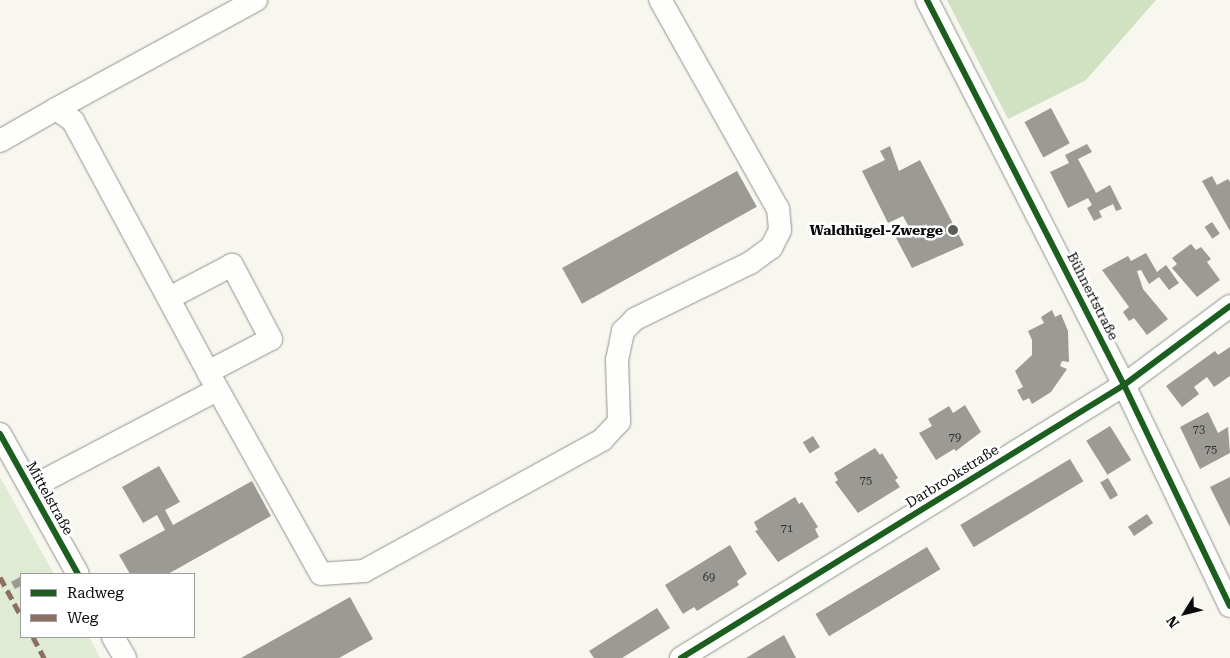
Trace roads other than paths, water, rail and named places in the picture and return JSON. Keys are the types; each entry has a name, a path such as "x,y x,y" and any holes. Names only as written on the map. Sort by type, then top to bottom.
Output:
{"street":[{"path":"0,141 56,108 256,0"},
{"path":"56,108 74,121 212,381 321,574 364,571 602,440 619,422 617,360 623,331 635,319 750,263 771,248 780,230 778,209 660,0"},
{"name":"Bühnertstraße","path":"927,0 1124,385 1230,606"},
{"path":"30,488 212,381 271,338 232,265 169,298"},
{"name":"Darbrookstraße","path":"681,658 1124,385 1230,306"},
{"name":"Mittelstraße","path":"0,434 77,573"},
{"path":"114,638 125,658"}],"place":[{"name":"Waldhügel-Zwerge","path":"953,230"}]}
